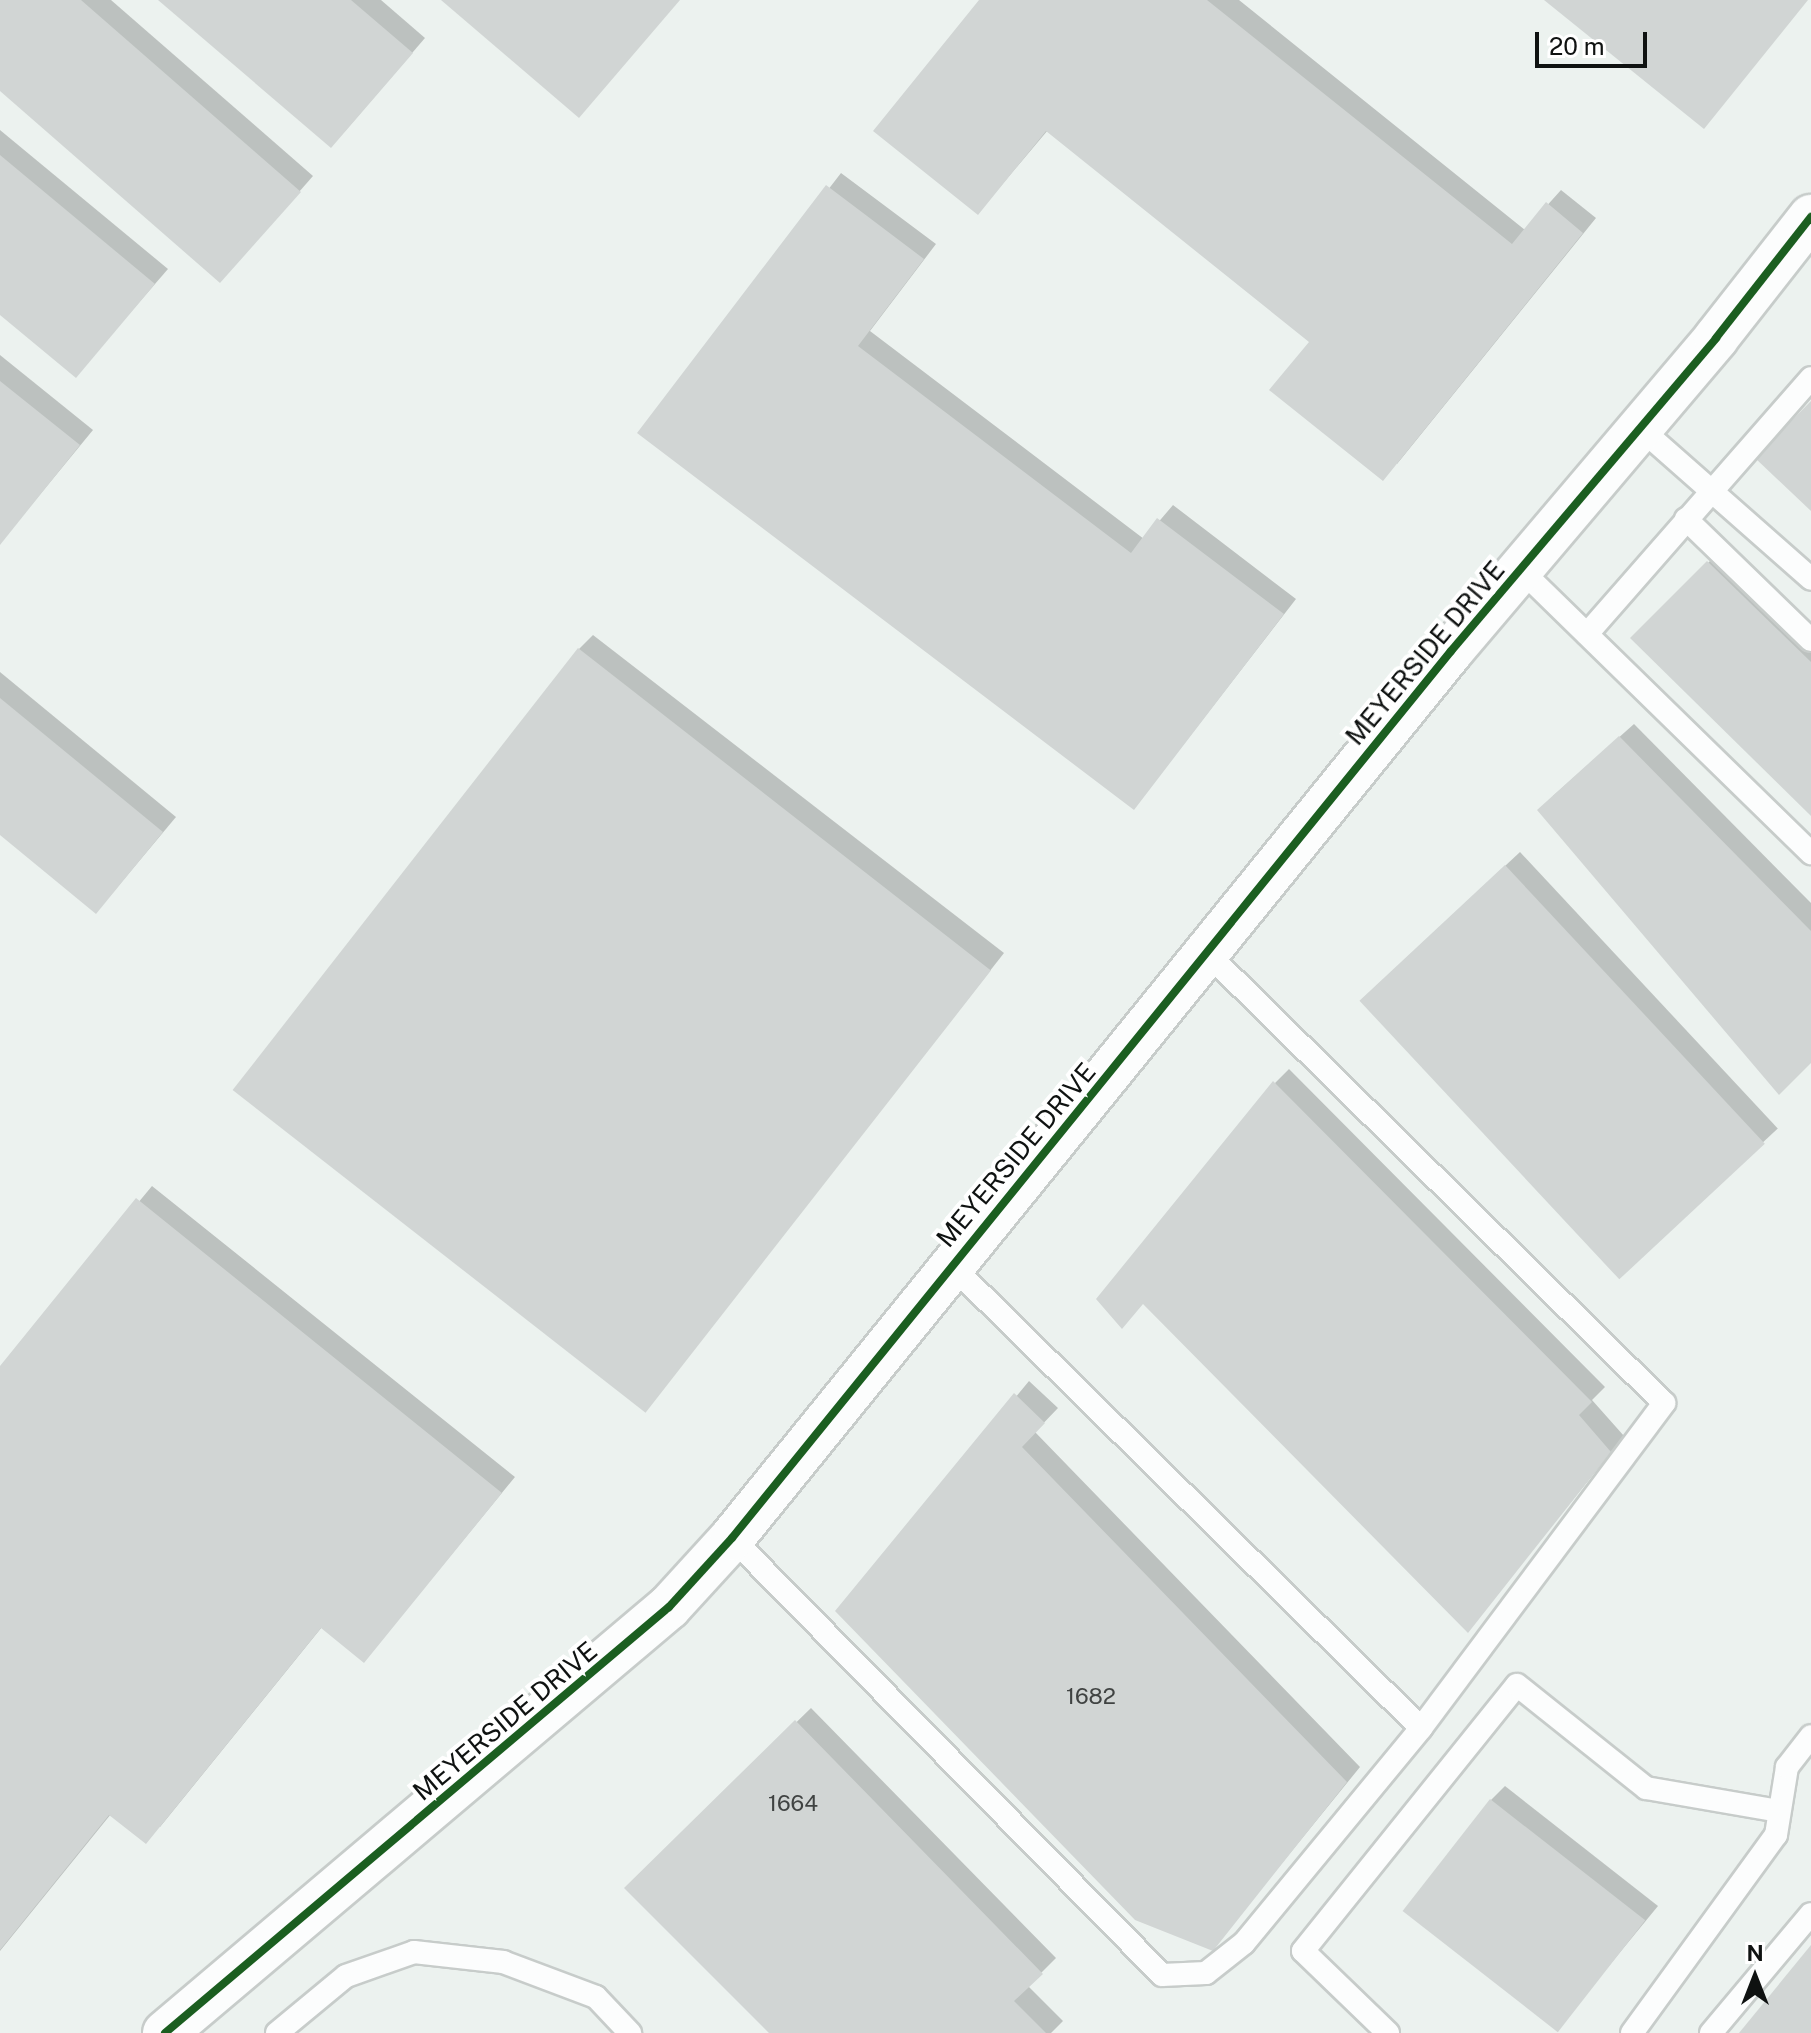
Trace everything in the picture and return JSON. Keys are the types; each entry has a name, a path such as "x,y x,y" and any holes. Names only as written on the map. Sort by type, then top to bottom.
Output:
{"street":[{"name":"MEYERSIDE DRIVE","path":"165,2033 669,1607 732,1538 1206,952 1811,217"}],"lane":[{"path":"1587,634 1811,378"},
{"path":"1640,428 1811,579"},
{"path":"1686,519 1811,640"},
{"path":"1520,569 1811,853"},
{"path":"732,1538 1162,1975 1206,1973 1244,1943 1421,1728 1664,1403 1206,952"},
{"path":"951,1265 1421,1728"},
{"path":"1388,2033 1303,1951 1517,1685 1646,1788 1779,1811"},
{"path":"1632,2033 1776,1835 1787,1767 1811,1736"},
{"path":"1711,2033 1811,1914"},
{"path":"277,2033 346,1976 414,1952 503,1962 596,1997 630,2033"}],"building":[{"path":"0,0 81,0 301,192 220,283 0,91"},
{"path":"158,0 351,0 413,53 331,148"},
{"path":"441,0 680,0 579,118"},
{"path":"979,0 1207,0 1512,244 1546,202 1583,233 1383,481 1269,390 1309,342 1046,131 978,215 873,131"},
{"path":"1544,0 1808,0 1704,129"},
{"path":"0,155 155,284 76,378 0,315"},
{"path":"826,185 924,259 858,346 1131,553 1157,518 1284,614 1134,810 637,433"},
{"path":"0,381 80,445 0,545"},
{"path":"1811,401 1811,511 1755,458"},
{"path":"1707,561 1811,662 1811,816 1630,638"},
{"path":"578,648 991,971 646,1413 233,1090"},
{"path":"0,698 163,832 96,914 0,835"},
{"path":"1619,736 1811,931 1811,1063 1779,1095 1537,810"},
{"path":"1505,865 1765,1144 1619,1279 1359,1001"},
{"path":"1273,1081 1592,1402 1579,1415 1611,1452 1468,1633 1143,1304 1122,1329 1096,1299"},
{"path":"136,1198 502,1493 364,1663 321,1628 146,1844 109,1815 0,1950 0,1366"},
{"path":"1014,1393 1045,1423 1022,1447 1347,1782 1213,1951 1135,1920 835,1611"},
{"path":"795,1720 1043,1974 1014,2001 1046,2033 769,2033 624,1888"},
{"path":"1490,1799 1645,1920 1558,2032 1403,1911"},
{"path":"1811,1945 1811,2033 1739,2033"}],"cycle path":[{"path":"165,2033 669,1607 732,1538 1451,651 1716,338 1811,217"}]}
